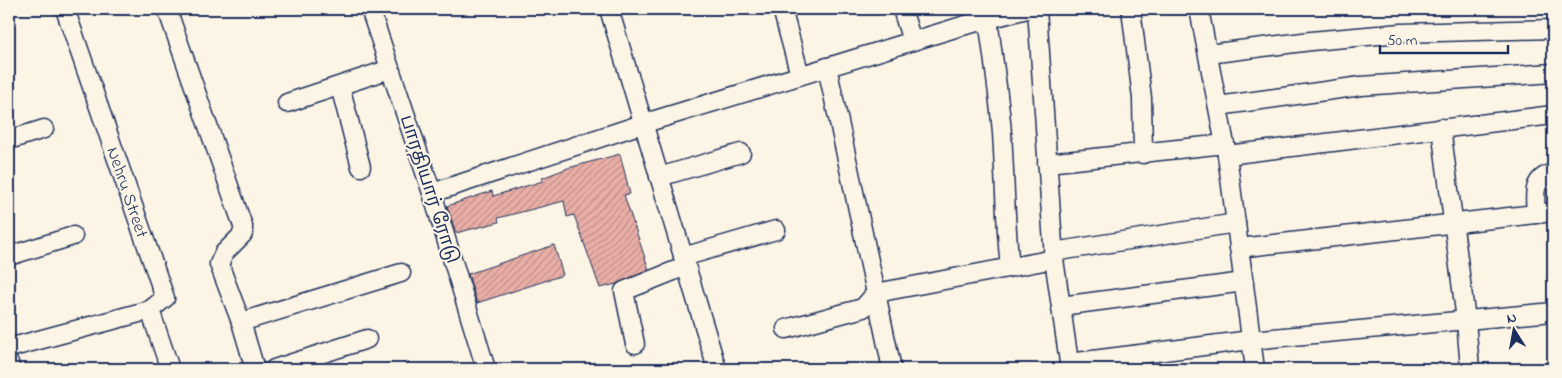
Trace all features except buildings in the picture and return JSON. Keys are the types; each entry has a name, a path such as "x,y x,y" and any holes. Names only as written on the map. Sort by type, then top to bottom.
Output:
{"street":[{"name":"Nehru Street","path":"65,9 165,298 150,310"},
{"path":"167,9 243,226 243,234 224,253 220,264 241,322 255,369"},
{"name":"பாரதியார் ரோடு","path":"370,9 432,193 486,369"},
{"path":"609,9 717,369"},
{"path":"782,9 800,75"},
{"path":"902,9 912,41"},
{"path":"432,193 642,124 800,75 1027,9"},
{"path":"1037,9 1053,256 1070,366 1251,340 1553,312"},
{"path":"1130,9 1142,98 1143,154"},
{"path":"1198,9 1226,150 1255,369"},
{"path":"988,19 998,90 1005,220 1010,267"},
{"path":"1208,54 1311,41 1400,34 1553,29"},
{"path":"827,67 892,369"},
{"path":"287,103 390,70"},
{"path":"1218,106 1361,86 1553,73"},
{"path":"340,86 361,167"},
{"path":"1047,163 1143,154 1226,150 1553,115"},
{"path":"9,140 44,128"},
{"path":"1441,128 1466,320 1470,369"},
{"path":"659,177 740,153"},
{"path":"1240,248 1545,213 1535,192 1538,182 1546,175 1553,173"},
{"path":"786,329 863,308 876,293 1010,267 1053,256 1236,223"},
{"path":"635,344 624,291 684,262 776,230"},
{"path":"9,256 73,236"},
{"path":"241,322 400,273"},
{"path":"1061,306 1244,282"},
{"path":"9,348 150,310 170,369"},
{"path":"274,369 367,340"},
{"path":"9,363 11,369"}]}
